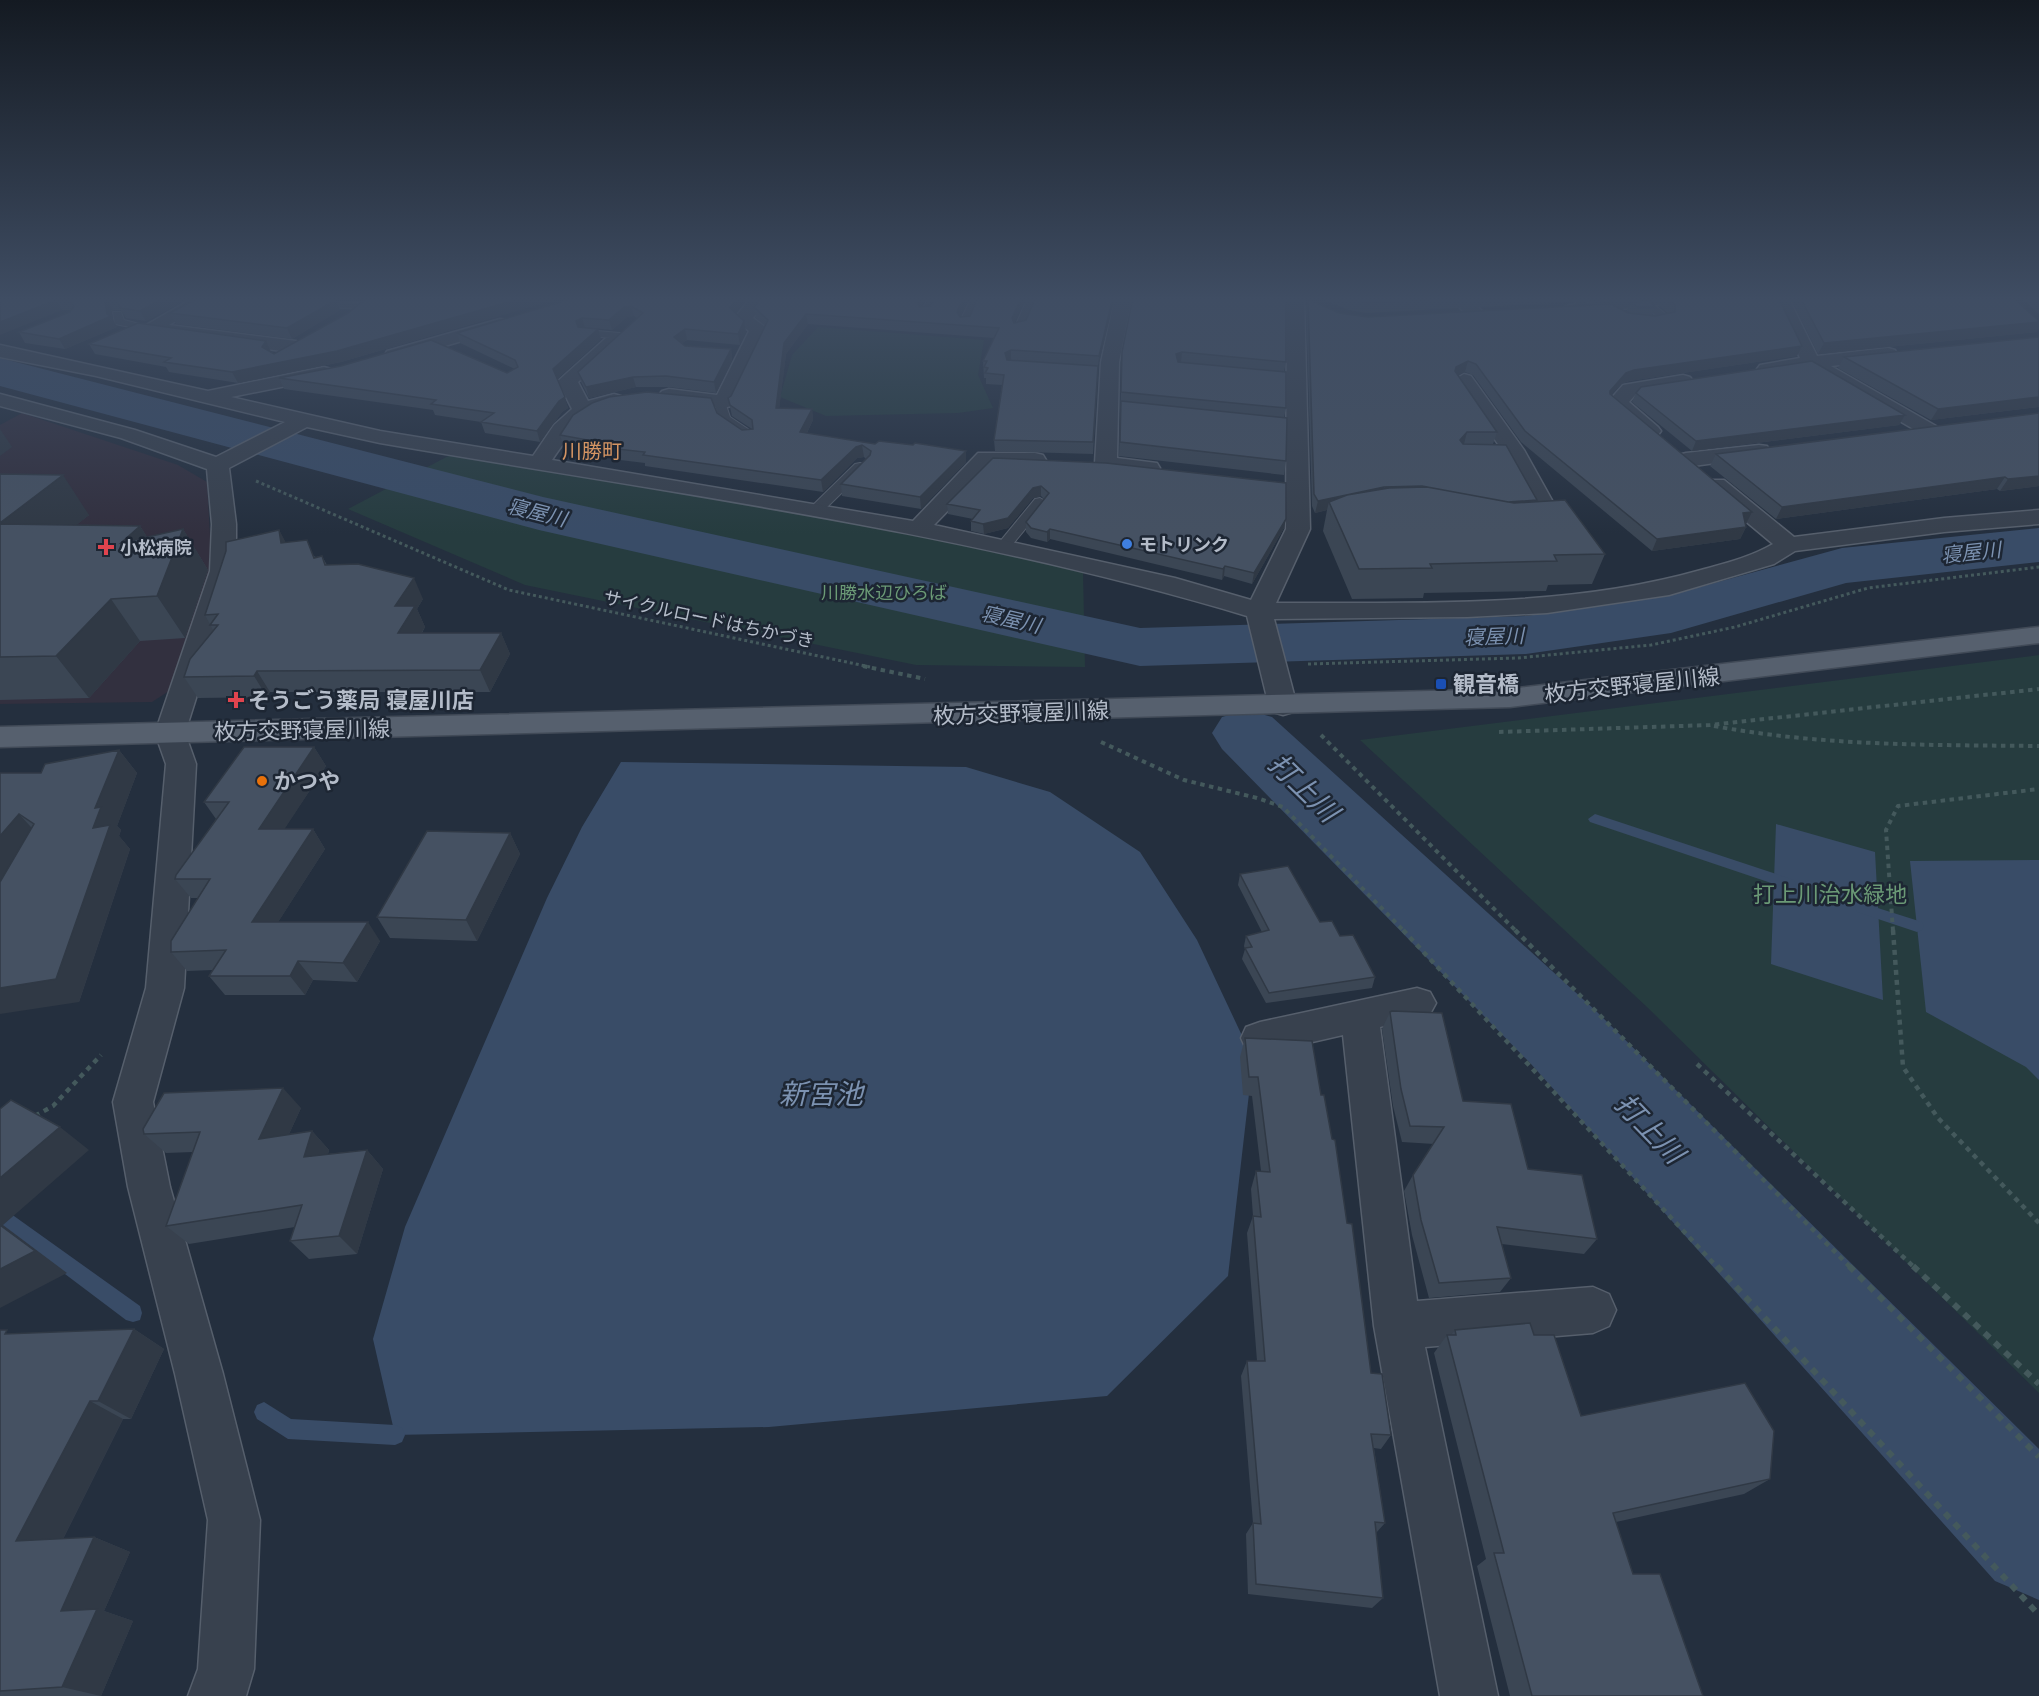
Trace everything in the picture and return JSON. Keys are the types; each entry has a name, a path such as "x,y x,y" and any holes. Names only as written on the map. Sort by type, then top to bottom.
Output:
{"main road":[{"name":"枚方交野寝屋川線","path":"0,737 1283,706 1510,698 2039,635"}],"street":[{"path":"125,376 208,395 303,422 918,529 1175,586 1258,611 1467,609 1547,605 1669,587 1765,559 1789,545 1944,525 2039,517"},
{"path":"208,395 243,376"},
{"path":"208,395 307,376"},
{"path":"574,376 568,381 582,410"},
{"path":"540,463 571,417 582,410 603,402 644,395 673,395 724,402 736,376"},
{"path":"1105,376 1114,409 1095,463 1174,471"},
{"path":"1283,706 1258,611 1307,525 1297,486 1291,427 1291,376"},
{"path":"1836,376 1929,430"},
{"path":"1698,379 1630,389 1617,403 1789,545"},
{"path":"1464,380 1504,450 1551,520"},
{"path":"0,400 128,434 218,465 303,422"},
{"path":"1894,434 1951,427"},
{"path":"1686,460 1779,449"},
{"path":"918,529 986,458 1052,461"},
{"path":"217,1696 226,1669 234,1520 200,1374 149,1187 133,1102 165,988 181,764 170,733 223,571 224,524 218,465"},
{"path":"1275,483 1297,486"},
{"path":"1527,521 1575,519"},
{"path":"1260,1038 1417,1003"},
{"path":"1360,1016 1397,1326 1469,1696"},
{"path":"1397,1326 1593,1310"}],"lane":[{"path":"720,402 724,419 749,436"},
{"path":"816,510 864,463"},
{"path":"1003,547 1040,502"}],"path":[{"name":"サイクルロードはちかづき","path":"218,465 509,590 925,679"},
{"path":"1299,664 1518,658 1651,645 1735,627 1868,588 2039,567"},
{"path":"1491,730 1503,734 1710,725 2039,689"},
{"path":"1710,725 1756,735 2039,747"},
{"path":"1320,735 2039,1457"},
{"path":"1098,740 1172,775 1211,789 1267,798 1283,807 1451,979 2039,1615"},
{"path":"2039,789 1898,806 1886,830 1903,1067 1938,1118 2039,1222"},
{"path":"26,1120 53,1106 102,1054"},
{"path":"1697,1064 2039,1384"}],"shaded area":[{"name":"小松病院","path":"22,413 178,465 207,482 212,570 169,691 152,702 0,704 0,425"}],"green space":[{"path":"786,376 979,376 993,408 958,413 826,416 780,397"},
{"name":"川勝水辺ひろば","path":"454,453 897,530 1083,571 1085,667 916,665 525,585 348,509"},
{"name":"打上川治水緑地","path":"2039,655 2039,1393 1647,1007 1360,740"}],"water":[{"name":"新宮池","path":"621,762 966,767 1050,792 1140,852 1197,940 1253,1059 1228,1276 1107,1396 769,1427 395,1435 373,1339 405,1227 547,898 582,827"},
{"path":"1776,824 1875,852 1883,1000 1771,964"},
{"path":"2039,860 2039,1080 2026,1067 1926,1012 1910,861"}],"building":[{"path":"556,376 565,397 559,401 537,431 481,422 494,413 431,404 436,400 279,378"},
{"path":"580,376 661,376 633,377 586,387"},
{"path":"667,376 717,376 714,382"},
{"path":"741,376 780,376 776,408 812,409 800,432 875,444 879,441 913,445 915,443 966,451 920,497 841,484 870,455 871,451 862,445 856,447 821,480 643,455 645,452 617,449 620,446 560,435 573,415 592,403 609,397 647,392 711,398 717,413 742,430 753,429 752,420 730,405 728,398"},
{"path":"1004,376 1097,376 1093,442 994,440"},
{"path":"1121,376 1286,376 1286,408 1121,392"},
{"path":"1310,376 1459,376 1497,432 1467,432 1460,440 1463,444 1506,445 1537,500 1508,502 1422,486 1384,487 1318,501 1314,494"},
{"path":"1485,376 1623,376 1610,394 1752,512 1743,513 1746,527 1657,539 1525,431"},
{"path":"1712,376 1838,376 1905,415 1696,441 1636,393 1641,387"},
{"path":"1879,376 2039,376 2039,397 1938,409"},
{"path":"1121,401 1287,418 1286,461 1120,442"},
{"path":"2039,413 2039,476 2008,479 2005,477 1782,507 1716,454"},
{"path":"993,458 1106,463 1286,483 1286,519 1254,573 1225,566 1223,569 1050,529 1047,532 1031,528 1026,522 1049,493 1041,486 1033,488 1008,518 983,524 971,521 980,510 947,504"},
{"path":"0,474 63,475 0,523"},
{"path":"1427,487 1514,503 1565,500 1605,554 1554,555 1557,561 1430,564 1432,568 1359,569 1329,502 1347,495 1389,488"},
{"path":"0,524 140,526 121,543 183,529 157,596 111,599 56,656 0,657"},
{"path":"279,530 281,543 307,540 314,558 322,556 325,565 358,564 414,578 395,606 415,606 398,633 501,633 480,670 257,671 254,676 184,677 190,659 218,625 210,625 218,614 205,615 226,551 226,542"},
{"path":"244,747 314,747 259,829 313,829 252,922 368,922 343,963 298,961 290,976 209,976 226,950 171,952 171,941 210,879 175,879 176,875 229,802 204,802"},
{"path":"119,750 95,808 101,807 93,828 110,825 56,979 0,988 0,882 34,824 19,814 0,836 0,773 41,773 45,764"},
{"path":"427,831 510,833 466,920 377,917"},
{"path":"1288,866 1320,922 1332,921 1340,936 1353,935 1375,977 1269,993 1245,948 1252,947 1246,936 1269,930 1240,874"},
{"path":"1390,1012 1442,1013 1463,1101 1511,1104 1528,1169 1582,1175 1597,1239 1497,1227 1511,1278 1439,1283 1421,1220 1413,1175 1444,1127 1410,1126 1401,1089"},
{"path":"1245,1038 1312,1041 1321,1095 1324,1095 1332,1139 1335,1140 1347,1223 1352,1224 1371,1373 1382,1374 1391,1435 1371,1434 1385,1523 1375,1522 1383,1598 1256,1584 1253,1523 1261,1524 1247,1361 1265,1361 1253,1216 1261,1217 1256,1171 1270,1172 1258,1077 1249,1077"},
{"path":"283,1088 259,1139 312,1131 304,1157 367,1150 339,1236 290,1241 302,1205 166,1226 200,1132 144,1134 143,1129 164,1093"},
{"path":"11,1100 60,1127 0,1178 0,1109"},
{"path":"0,1225 35,1251 0,1269"},
{"path":"1530,1323 1534,1335 1554,1335 1581,1416 1745,1383 1774,1431 1770,1479 1613,1513 1633,1574 1660,1574 1703,1696 1532,1696 1494,1553 1504,1553 1447,1335 1456,1335 1455,1330"},
{"path":"134,1329 98,1401 90,1401 16,1541 94,1537 61,1611 97,1609 62,1687 0,1691 0,1330 7,1330 5,1334"}],"waterway":[{"name":"寝屋川","path":"16,376 539,513 1140,647 1526,635 1671,614 1842,566 2039,545"},
{"name":"打上川","path":"1247,733 1563,1037 2039,1537"},
{"path":"1595,819 1789,884"},
{"path":"1862,908 1917,926"},
{"path":"0,1214 133,1313"},
{"path":"264,1412 288,1429 395,1435"}],"place":[{"name":"モトリンク","path":"1127,544"},
{"name":"小松病院","path":"106,547"},
{"name":"観音橋","path":"1441,684"},
{"name":"そうごう薬局 寝屋川店","path":"236,700"},
{"name":"かつや","path":"262,781"}],"district":[{"name":"川勝町","path":"592,450"}]}
